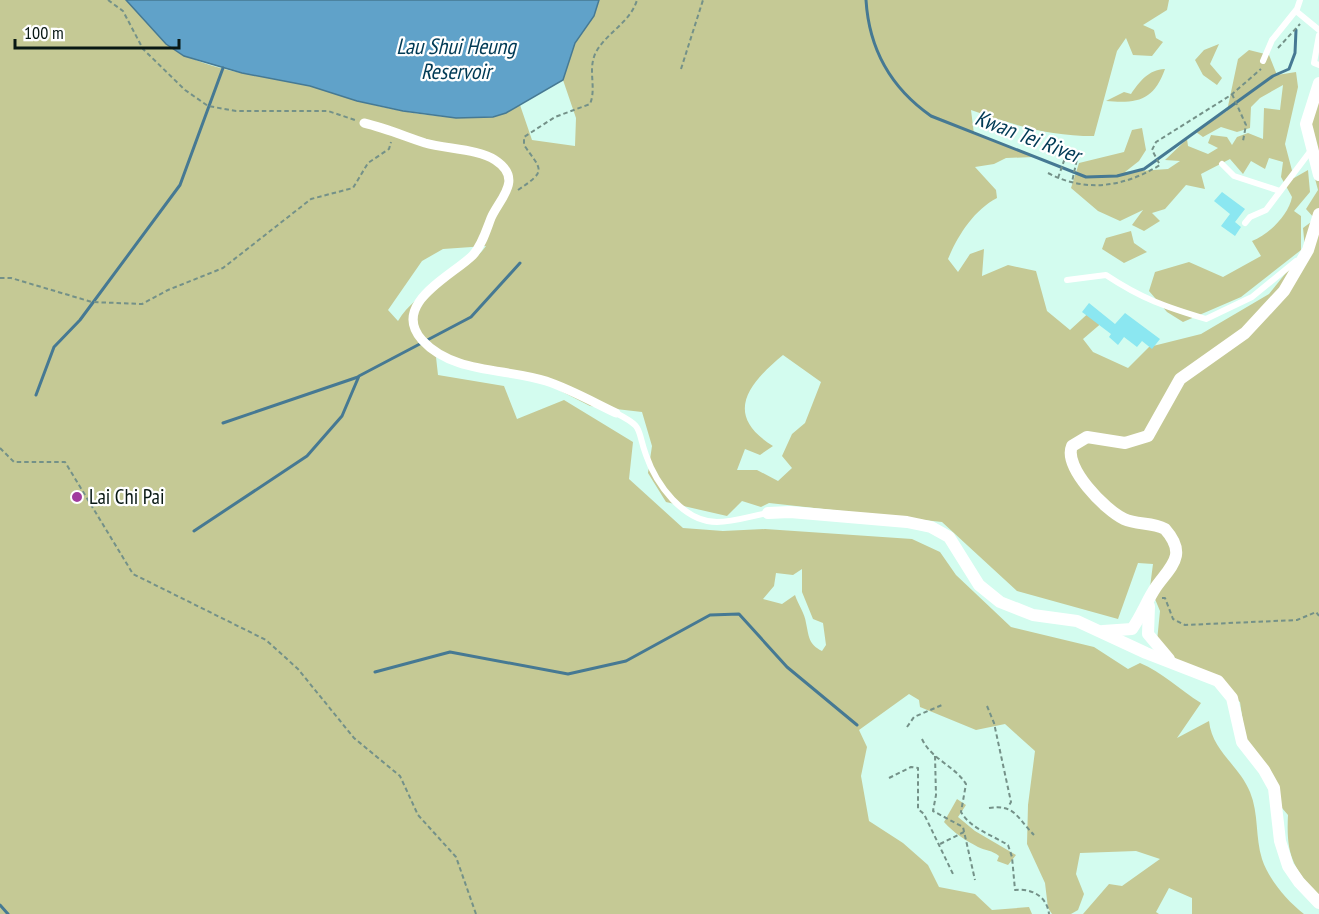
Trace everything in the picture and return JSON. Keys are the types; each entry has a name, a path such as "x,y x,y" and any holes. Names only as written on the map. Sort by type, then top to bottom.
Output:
{"street":[{"path":"1319,83 1306,119 1306,132 1319,174"},
{"path":"364,123 395,130 424,142 492,158 502,166 509,183 507,194 493,214 476,250 416,305 413,321 421,338 435,350 461,362 547,381 616,413"},
{"path":"1133,647 1127,637 1156,587 1176,561 1171,539 1161,527 1128,521 1109,509 1076,471 1071,462 1070,450 1078,440 1087,437 1125,443 1148,436 1176,383 1255,324 1284,291 1308,250 1319,214"},
{"path":"768,513 790,512 907,522 931,527 952,540 979,585 993,598 1033,615 1066,618 1180,667 1213,678 1230,694 1242,742 1264,770 1274,788 1286,861 1299,882 1319,903"},
{"path":"1133,647 1145,646 1150,599"},
{"path":"1093,628 1111,632 1141,627 1162,654 1180,667"}],"lane":[{"path":"1263,64 1272,40 1296,11 1300,0"},
{"path":"1296,11 1319,30"},
{"path":"1319,35 1314,63 1319,65"},
{"path":"1245,223 1250,217 1266,210 1312,148"},
{"path":"1222,164 1234,176 1280,191"},
{"path":"1067,280 1106,275 1138,296 1206,319 1252,297 1308,250"},
{"path":"616,413 639,428 652,468 672,498 689,514 719,522 768,513"}],"path":[{"path":"108,0 123,11 142,49 185,90 208,106 236,111 328,111 364,123"},
{"path":"518,190 535,178 539,170 537,160 524,145 524,137 555,117 590,104 593,94 591,67 596,53 606,39 629,17 637,0"},
{"path":"681,69 703,0"},
{"path":"1277,50 1305,19"},
{"path":"1048,173 1072,183 1104,187 1143,176 1160,165 1152,150 1156,142 1232,94 1263,64"},
{"path":"1232,94 1246,125 1243,141"},
{"path":"0,278 11,278 92,302 142,304 168,290 223,268 311,199 353,188 368,163 389,149 395,130"},
{"path":"1058,178 1066,155 1077,159 1072,183"},
{"path":"0,448 14,462 65,462 133,574 266,640 298,669 354,738 400,776 418,815 456,857 476,914"},
{"path":"1150,599 1165,598 1173,619 1185,625 1297,620 1316,612 1319,616"},
{"path":"907,727 914,717 942,705"},
{"path":"987,706 994,723 1011,802 1008,807"},
{"path":"922,739 935,756 961,777 966,784 961,812 972,824 1008,845 1012,857 1015,890 1024,889 1038,894 1048,908 1049,914"},
{"path":"933,811 936,795 935,756"},
{"path":"889,778 911,767 918,768 918,809 924,814 953,874"},
{"path":"989,808 1008,807"},
{"path":"1008,807 1034,835"},
{"path":"924,814 933,811 963,827 972,824"},
{"path":"963,827 975,880"},
{"path":"940,844 964,832"}],"green space":[{"path":"0,0 126,0 161,38 177,51 216,67 311,86 377,106 418,114 484,116 520,105 532,140 575,146 576,118 563,80 575,43 594,16 599,0 1169,0 1167,10 1143,25 1154,30 1156,38 1163,42 1152,56 1133,55 1126,38 1117,51 1094,136 1031,129 971,110 974,134 1034,157 1006,158 994,164 975,167 996,190 997,198 974,216 948,259 958,272 970,254 984,249 982,276 1008,265 1036,271 1047,311 1070,330 1094,308 1104,321 1083,339 1093,352 1128,368 1149,347 1201,334 1269,294 1305,249 1303,228 1315,219 1306,209 1318,190 1307,148 1319,88 1319,896 1302,877 1293,859 1288,840 1288,815 1276,801 1247,750 1240,702 1199,671 1179,662 1157,641 1160,611 1150,587 1153,564 1138,563 1118,619 1017,591 942,522 769,503 761,507 742,501 727,516 666,502 648,473 652,446 642,412 590,406 545,383 436,357 438,375 504,386 517,419 564,400 633,442 629,479 683,528 723,531 765,529 912,539 940,552 956,575 1011,627 1094,647 1128,669 1140,663 1156,671 1201,703 1177,738 1209,721 1211,732 1220,750 1250,792 1265,867 1279,889 1304,914 1192,914 1192,898 1169,888 1156,912 1159,914 1083,914 1109,884 1122,886 1160,859 1136,851 1080,853 1076,874 1084,894 1078,910 1071,914 1052,914 1048,908 1045,883 1027,844 1028,805 1035,751 1005,724 976,730 920,707 919,700 909,694 859,730 867,747 861,776 869,821 903,843 928,865 939,887 975,894 992,910 1029,907 1032,914 0,914","holes":["486,246 466,266 417,299 398,321 388,310 422,261 443,249","783,355 821,382 805,423 792,434 782,456 792,468 778,481 757,470 737,470 745,449 760,455 773,446 749,423 745,411 746,400 751,388","802,569 802,592 813,619 823,623 826,645 822,651 814,646 810,639 795,595 782,604 763,599 774,586 776,573 793,575"]},
{"path":"1219,44 1210,64 1222,78 1217,85 1203,75 1195,60 1204,50"},
{"path":"1249,50 1269,55 1277,75 1296,72 1298,87 1285,144 1294,178 1308,170 1310,192 1294,211 1301,216 1301,250 1241,297 1183,322 1167,312 1149,291 1155,272 1189,262 1223,277 1261,256 1252,241 1265,234 1277,223 1287,210 1292,197 1281,177 1283,162 1269,158 1265,169 1251,161 1243,174 1230,159 1201,174 1205,189 1186,185 1165,209 1152,213 1160,221 1144,231 1132,225 1143,210 1120,221 1098,211 1071,188 1079,163 1124,152 1132,130 1142,128 1146,150 1139,161 1125,172 1168,169 1180,161 1165,160 1187,139 1188,146 1208,154 1218,148 1208,143 1211,135 1227,137 1232,145 1237,137 1248,133 1263,139 1264,108 1280,110 1283,85 1260,98 1251,107 1250,128 1237,132 1221,127 1203,137 1196,132 1227,111 1238,59"},
{"path":"1165,69 1156,88 1143,98 1127,102 1106,101 1124,92 1131,94 1149,74"},
{"path":"1131,231 1134,243 1147,252 1124,263 1102,249 1106,238"},
{"path":"957,799 966,805 958,817 975,831 1016,855 1008,865 997,861 999,856 969,842 944,822"}],"water":[{"name":"Lau Shui Heung Reservoir","path":"126,0 599,0 594,16 575,43 563,80 506,113 493,117 456,118 403,111 357,101 310,86 242,73 184,56 166,44"}],"building":[{"path":"1222,192 1245,209 1235,222 1241,227 1235,236 1221,226 1230,214 1214,201"},
{"path":"1089,303 1115,324 1125,313 1160,339 1152,349 1142,341 1137,347 1124,337 1118,345 1109,337 1111,334 1082,312"}],"waterway":[{"name":"Kwan Tei River","path":"866,0 868,18 877,51 894,80 917,105 931,116 1086,177 1117,176 1144,169 1273,76 1289,69 1295,53 1296,30"},
{"path":"36,395 54,347 80,320 180,185 223,68"},
{"path":"194,531 307,456 342,416 359,376 471,317 520,263"},
{"path":"223,423 358,377"},
{"path":"375,672 450,652 568,674 626,661 710,615 739,614 787,667 857,725"},
{"path":"0,905 8,914"}],"place":[{"name":"Lai Chi Pai","path":"77,497"}]}
